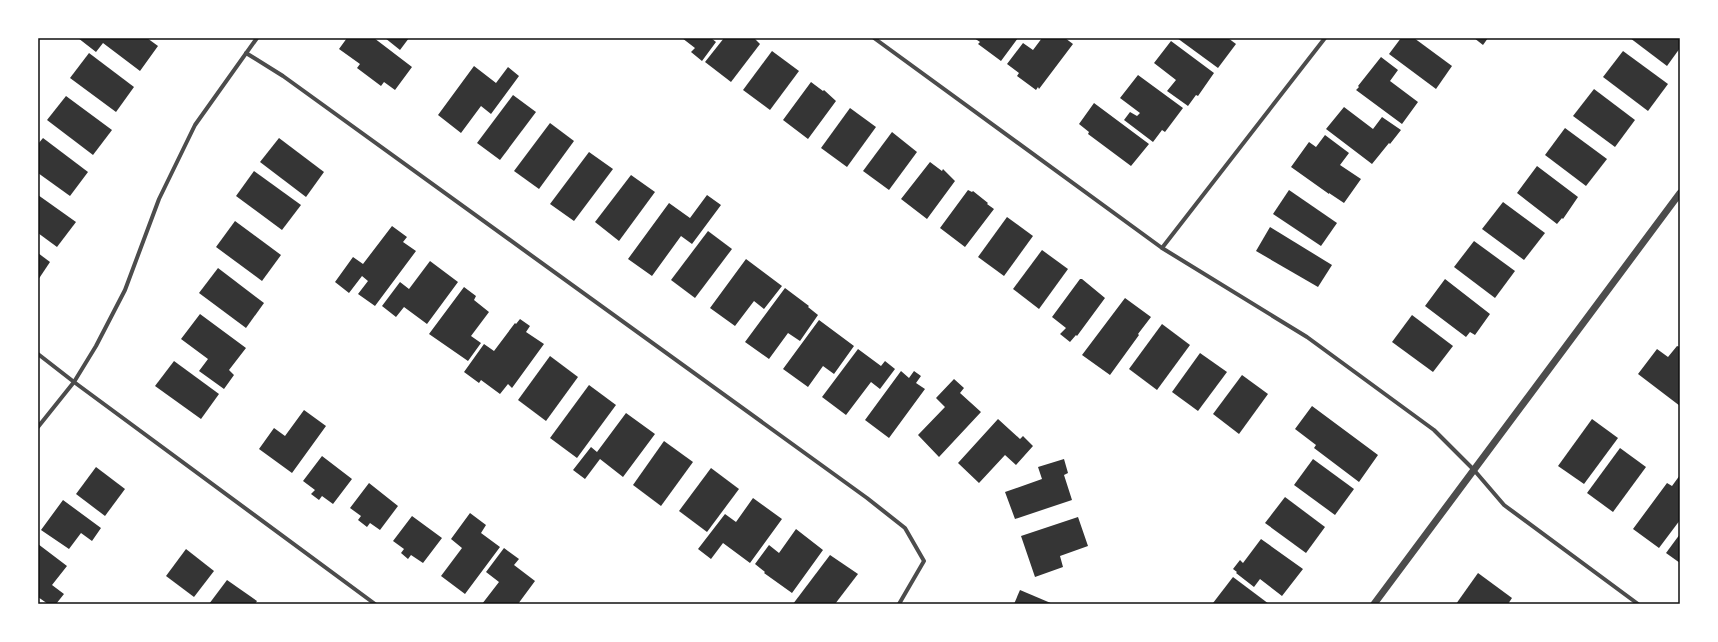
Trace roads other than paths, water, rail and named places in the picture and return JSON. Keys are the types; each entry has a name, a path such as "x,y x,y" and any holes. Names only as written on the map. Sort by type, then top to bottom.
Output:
{"street":[{"path":"38,427 74,382 96,346 125,290 159,199 195,125 257,38"},
{"path":"874,38 1162,248 1307,337 1434,430 1474,470 1504,505 1638,604"},
{"path":"1162,248 1325,38"},
{"path":"246,53 283,76 854,489 905,528 924,561 899,604"},
{"path":"1374,604 1680,192"},
{"path":"38,354 375,604"}]}
